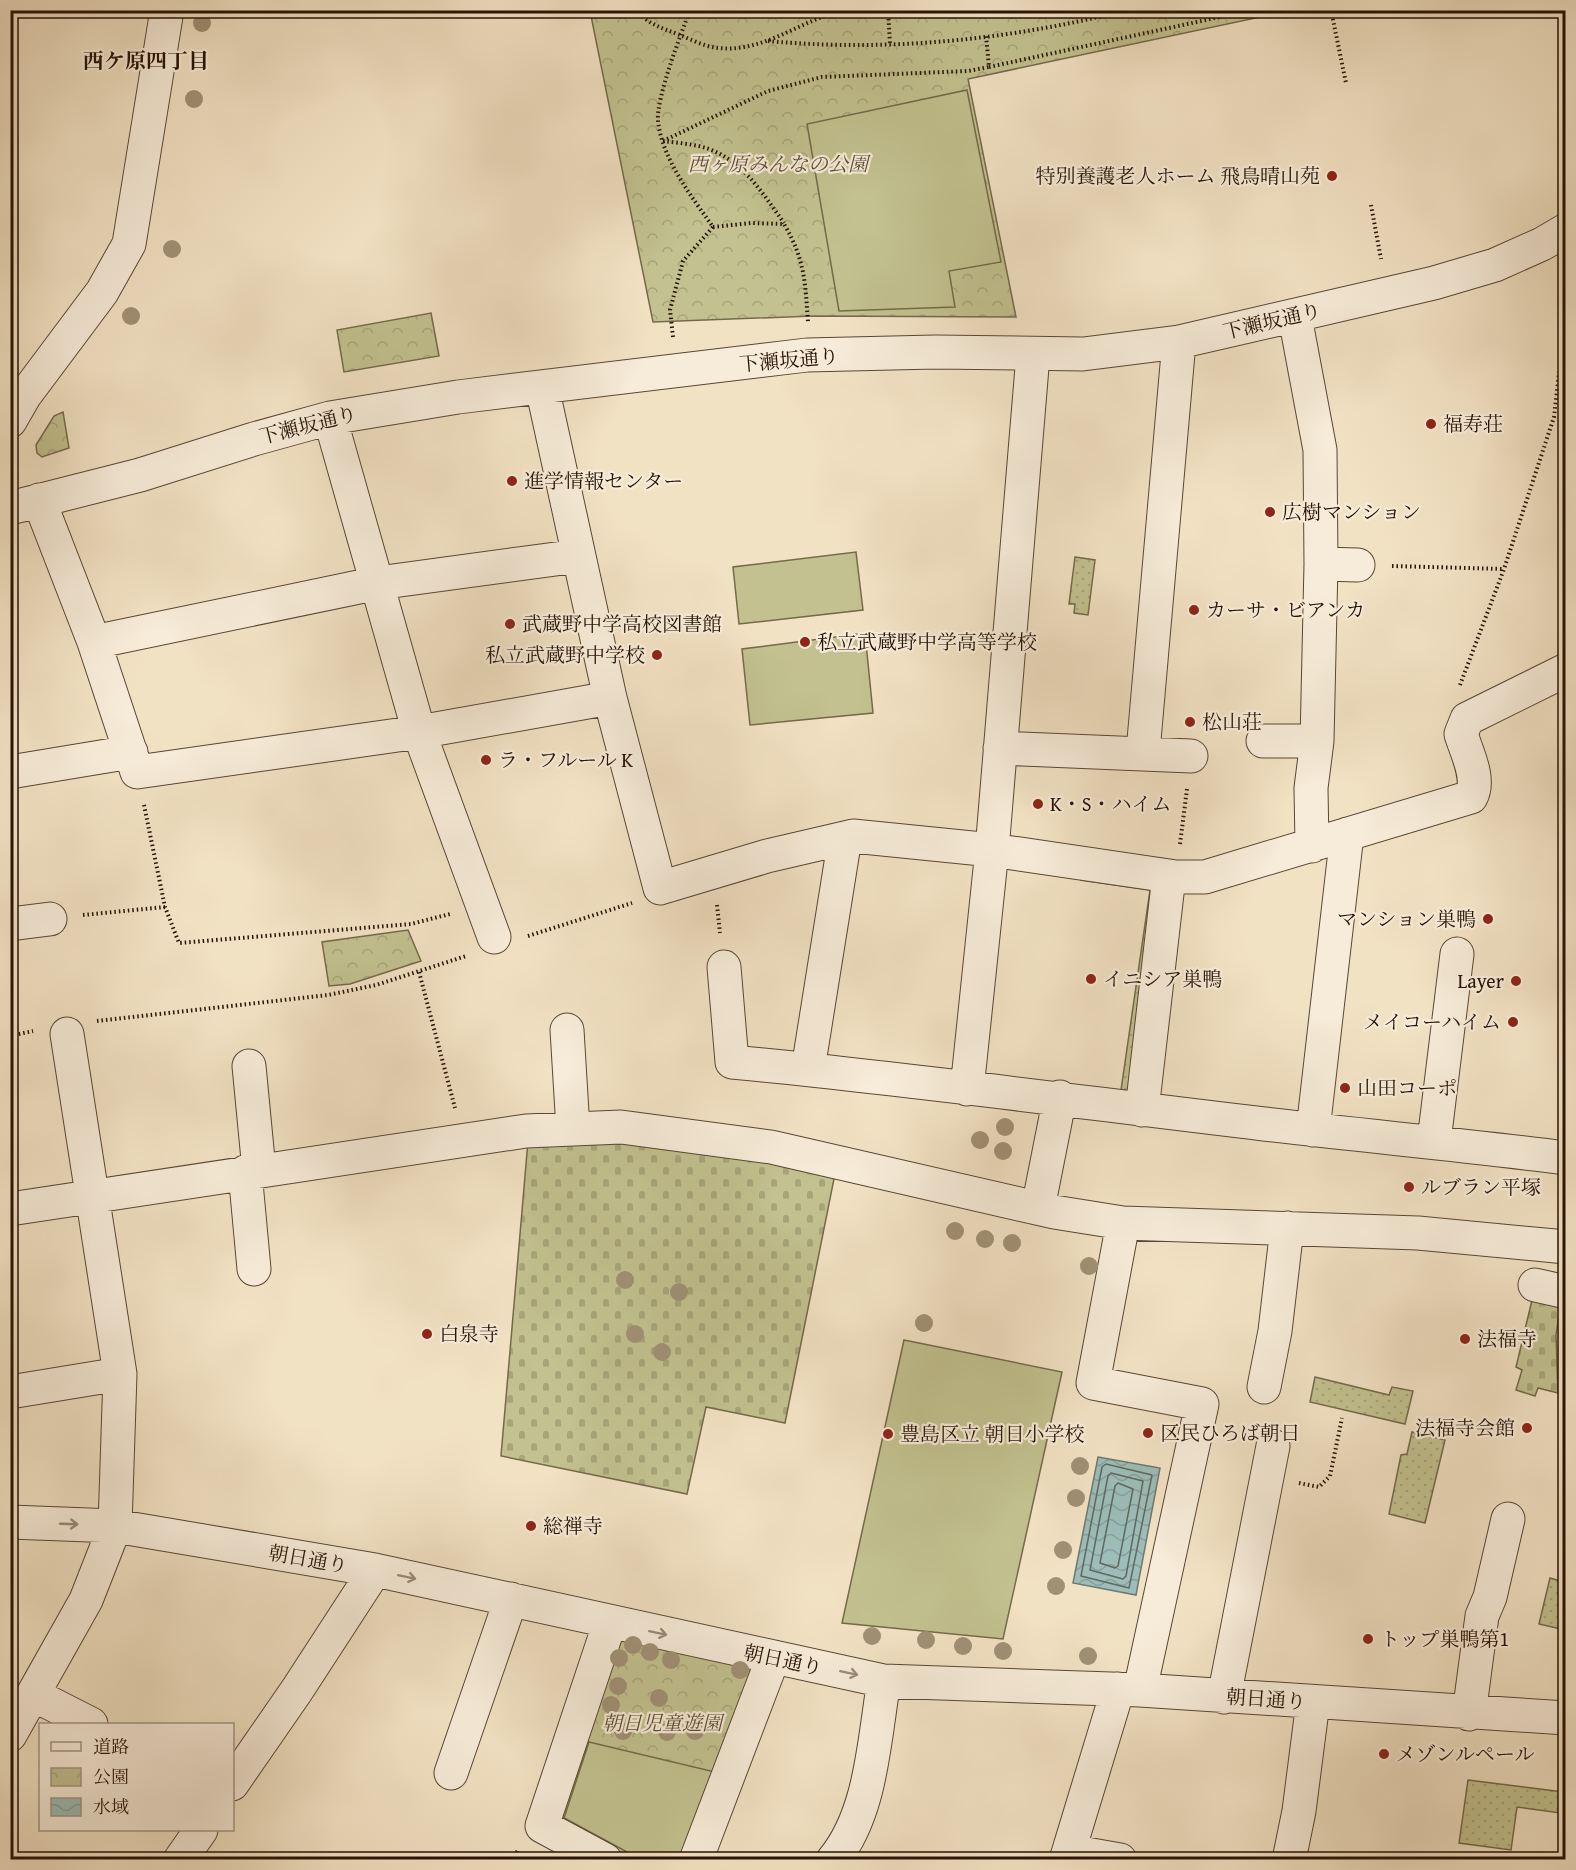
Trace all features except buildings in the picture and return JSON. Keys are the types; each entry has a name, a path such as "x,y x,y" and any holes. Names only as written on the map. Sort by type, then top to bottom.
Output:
{"street":[{"path":"10,421 25,395 102,292 129,244 167,10"},
{"name":"下瀬坂通り","path":"25,504 140,475 330,418 389,407 807,356 935,352 1083,354 1179,342 1434,283 1495,265 1542,244 1566,230"},
{"path":"1295,317 1320,450 1322,564 1317,741 1311,788 1312,846"},
{"path":"1144,741 1179,342"},
{"path":"967,1089 992,850 1033,355"},
{"path":"542,387 610,698 660,888 712,872 853,836 992,850 1172,877 1205,877 1471,797 1474,791 1473,774 1461,734 1467,719 1566,670"},
{"path":"330,418 419,732 494,944"},
{"path":"25,504 94,642 134,762"},
{"path":"94,642 378,584 578,556"},
{"path":"1322,564 1358,565"},
{"path":"10,772 134,762 419,732 610,698"},
{"path":"1263,741 1317,741"},
{"path":"1000,748 1191,756"},
{"path":"1313,1130 1347,834"},
{"path":"807,1069 845,838"},
{"path":"1142,1110 1172,877"},
{"path":"10,924 50,919"},
{"path":"1434,1141 1457,954"},
{"path":"724,967 732,1062 967,1089 1060,1097 1142,1110 1313,1130 1434,1141 1566,1158"},
{"path":"10,1735 86,1600 116,1526 120,1374 91,1196 79,1028"},
{"path":"567,1030 573,1129"},
{"path":"249,1066 254,1269"},
{"path":"1038,1208 1060,1097"},
{"path":"10,1209 526,1131 621,1127 771,1147 1038,1208 1122,1223 1418,1233 1566,1247"},
{"path":"1120,1860 1067,1855 1129,1690 1202,1404 1093,1383 1122,1223"},
{"path":"1264,1388 1275,1331 1287,1228"},
{"path":"10,1392 120,1374"},
{"path":"1224,1697 1271,1461"},
{"path":"1469,1714 1482,1616 1490,1597 1509,1519"},
{"name":"朝日通り","path":"10,1522 116,1526 375,1570 884,1681 1129,1690 1469,1714 1566,1718"},
{"path":"234,1781 375,1570"},
{"path":"451,1773 512,1599"},
{"path":"605,1860 542,1826 610,1622"},
{"path":"696,1860 773,1658"},
{"path":"833,1860 847,1843 861,1813 884,1681"},
{"path":"34,1695 87,1723"},
{"path":"1289,1860 1299,1811 1313,1702"}],"path":[{"path":"636,10 647,22 717,48 736,48 768,41 831,13 846,10"},
{"path":"690,10 667,78 658,119 663,141 689,193 713,227"},
{"path":"888,10 890,44"},
{"path":"768,41 815,45 890,44 1071,25 1127,10"},
{"path":"663,141 768,91 822,77 968,72 1252,10"},
{"path":"1331,10 1346,83"},
{"path":"986,35 988,67"},
{"path":"663,141 707,149 730,159 759,188 796,245 804,268 808,326"},
{"path":"1371,205 1381,260"},
{"path":"673,338 670,310 683,261 713,227 751,223 784,224"},
{"path":"1459,688 1504,569 1554,417 1566,313"},
{"path":"1358,565 1504,569"},
{"path":"1172,877 1191,756"},
{"path":"134,762 165,907 179,943 411,924"},
{"path":"712,872 724,967"},
{"path":"79,1028 328,995 419,972 494,944 650,897 660,888"},
{"path":"50,919 165,907"},
{"path":"419,972 464,1141"},
{"path":"10,1036 35,1030"},
{"path":"1271,1461 1319,1486 1330,1476 1342,1418"},
{"path":"1561,1441 1566,1432"}],"green space":[{"name":"西ヶ原みんなの公園","path":"590,11 1288,11 968,79 1016,317 814,316 653,322"},
{"path":"967,90 1001,262 949,271 955,307 839,311 807,124"},
{"path":"431,313 439,356 344,372 337,330"},
{"path":"63,412 69,448 42,457 37,453 36,445 54,416"},
{"path":"856,552 863,610 739,624 733,567"},
{"path":"1075,557 1095,560 1088,615 1074,613 1075,604 1069,604"},
{"path":"865,633 873,713 750,725 742,649"},
{"path":"1082,874 1154,884 1130,1089 1120,1097 1150,890 1081,880"},
{"path":"408,930 421,961 350,984 329,986 322,942"},
{"path":"619,1137 836,1169 785,1423 706,1407 687,1494 501,1456 528,1141"},
{"path":"1533,1296 1561,1302 1556,1335 1558,1393 1538,1388 1535,1396 1516,1390 1522,1370 1516,1367"},
{"path":"904,1340 1062,1372 1003,1639 842,1623"},
{"path":"1315,1377 1389,1395 1392,1387 1413,1391 1405,1424 1310,1402"},
{"path":"1412,1432 1445,1440 1425,1523 1389,1514 1401,1455 1407,1454"},
{"path":"1550,1578 1564,1582 1561,1629 1539,1624"},
{"name":"朝日児童遊園","path":"614,1635 761,1669 687,1859 630,1859 561,1825 556,1810"},
{"path":"589,1742 715,1772 680,1859 640,1859 564,1818"},
{"path":"1468,1780 1563,1792 1560,1813 1517,1807 1511,1850 1459,1843"}],"water":[{"path":"1098,1457 1160,1468 1136,1595 1073,1583"}],"place":[{"name":"特別養護老人ホーム 飛鳥晴山苑","path":"1332,176"},
{"name":"福寿荘","path":"1431,424"},
{"name":"進学情報センター","path":"512,481"},
{"name":"広樹マンション","path":"1270,512"},
{"name":"カーサ・ビアンカ","path":"1194,610"},
{"name":"武蔵野中学高校図書館","path":"510,624"},
{"name":"私立武蔵野中学高等学校","path":"805,642"},
{"name":"私立武蔵野中学校","path":"657,655"},
{"name":"松山荘","path":"1190,722"},
{"name":"ラ・フルール K","path":"486,760"},
{"name":"K・S・ハイム","path":"1038,804"},
{"name":"マンション巣鴨","path":"1488,919"},
{"name":"イニシア巣鴨","path":"1091,979"},
{"name":"Layer","path":"1516,981"},
{"name":"メイコーハイム","path":"1513,1022"},
{"name":"山田コーポ","path":"1345,1088"},
{"name":"ルブラン平塚","path":"1409,1187"},
{"name":"白泉寺","path":"427,1334"},
{"name":"法福寺","path":"1465,1339"},
{"name":"法福寺会館","path":"1527,1428"},
{"name":"区民ひろば朝日","path":"1148,1433"},
{"name":"豊島区立 朝日小学校","path":"888,1434"},
{"name":"総禅寺","path":"531,1526"},
{"name":"トップ巣鴨第1","path":"1368,1639"},
{"name":"メゾンルペール","path":"1384,1754"}],"district":[{"name":"西ケ原四丁目","path":"146,61"}]}
